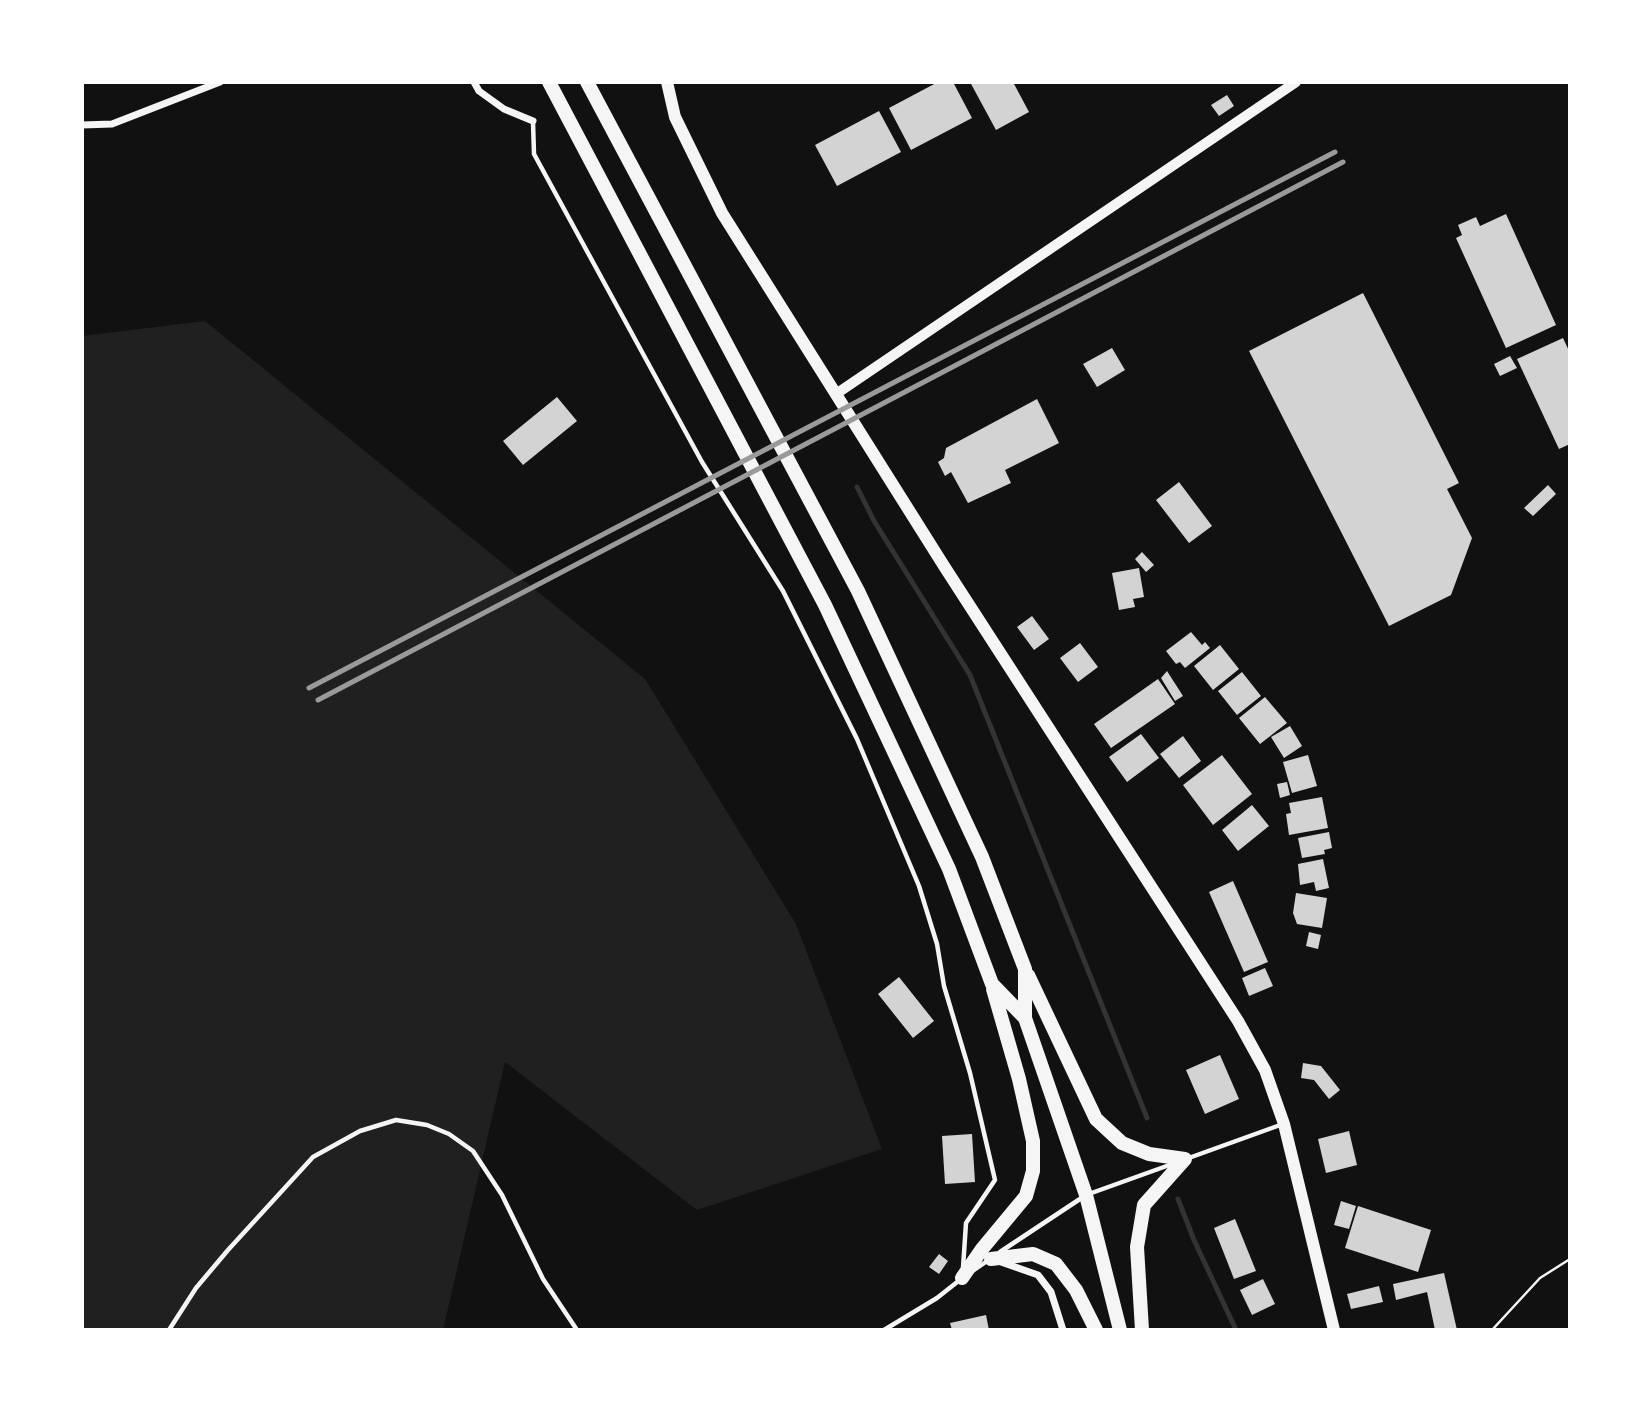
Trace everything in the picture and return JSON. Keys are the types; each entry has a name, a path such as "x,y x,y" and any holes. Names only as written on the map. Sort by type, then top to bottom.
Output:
{"main road":[{"path":"550,82 825,606 949,869 992,984 1019,1079 1033,1141 1033,1171 1026,1196 962,1278"},
{"path":"587,82 858,591 982,857 1025,969 1076,1082 1096,1119 1122,1143 1149,1154 1185,1159"},
{"path":"667,82 675,117 722,213 1238,1021 1265,1070 1284,1124 1334,1330"},
{"path":"1025,969 1025,1018 1086,1195 1120,1330"},
{"path":"992,984 1025,1018"},
{"path":"1142,1330 1137,1247 1143,1205 1185,1159"},
{"path":"991,1259 1033,1254 1056,1264 1076,1290 1096,1330"}],"street":[{"path":"82,125 113,124 220,82"},
{"path":"474,82 479,91 504,110 533,121"},
{"path":"836,394 1296,82"},
{"path":"991,1259 1038,1275 1051,1292 1063,1330"}],"lane":[{"path":"533,121 534,154 702,462 783,591 857,739 919,886 937,944 944,986 970,1073 995,1180 966,1223 962,1278"},
{"path":"169,1330 212,1269 271,1200 313,1157 359,1131 396,1120 428,1125 449,1134 473,1151 502,1195 543,1279 577,1330"},
{"path":"884,1330 937,1298 962,1278 1086,1195 1284,1124"}],"path":[{"path":"1492,1330 1540,1278 1570,1259"}],"shaded area":[{"path":"205,321 645,679 796,924 882,1149 697,1210 505,1062 443,1330 82,1330 82,336"}],"building":[{"path":"938,82 953,82 972,118 911,150 889,108"},
{"path":"970,82 1013,82 1029,112 996,130"},
{"path":"1227,95 1234,106 1219,116 1211,105"},
{"path":"879,111 901,152 837,186 815,145"},
{"path":"1506,214 1556,325 1506,348 1456,238 1462,235 1458,225 1476,217 1480,226"},
{"path":"1363,293 1459,483 1447,489 1472,538 1451,595 1389,626 1249,351"},
{"path":"1563,338 1570,353 1570,444 1559,449 1517,359"},
{"path":"1112,348 1125,370 1097,387 1083,364"},
{"path":"1510,356 1517,368 1500,376 1494,364"},
{"path":"557,397 577,421 523,465 503,441"},
{"path":"1037,399 1059,443 1005,470 1011,483 968,503 951,472 945,476 938,462 944,458 946,448"},
{"path":"1179,482 1212,526 1189,543 1156,500"},
{"path":"1548,485 1556,494 1533,516 1524,508"},
{"path":"1142,552 1154,565 1146,572 1135,559"},
{"path":"1139,568 1144,597 1133,599 1135,607 1119,610 1112,573"},
{"path":"1032,616 1049,639 1034,650 1017,627"},
{"path":"1191,632 1202,645 1205,642 1210,648 1185,668 1180,662 1176,664 1166,651"},
{"path":"1080,643 1098,667 1078,682 1060,658"},
{"path":"1220,645 1239,669 1213,690 1194,666"},
{"path":"1167,671 1183,696 1175,701 1161,678"},
{"path":"1242,672 1261,696 1237,715 1218,691"},
{"path":"1158,679 1175,704 1111,748 1094,724"},
{"path":"1265,697 1287,723 1260,744 1239,718"},
{"path":"1290,726 1302,746 1284,758 1271,737"},
{"path":"1141,734 1159,758 1127,782 1109,757"},
{"path":"1183,736 1201,761 1179,778 1160,754"},
{"path":"1222,755 1252,794 1213,825 1183,785"},
{"path":"1308,755 1317,786 1292,793 1283,762"},
{"path":"1287,782 1290,795 1280,798 1277,784"},
{"path":"1322,797 1328,828 1289,835 1286,814 1291,813 1289,803"},
{"path":"1252,805 1269,826 1238,851 1222,830"},
{"path":"1329,832 1332,848 1324,850 1325,854 1302,858 1298,838"},
{"path":"1323,859 1329,888 1316,891 1314,882 1300,885 1298,864"},
{"path":"1233,881 1268,962 1244,972 1209,892"},
{"path":"1296,893 1327,898 1322,928 1297,924 1293,913"},
{"path":"1309,932 1321,935 1318,949 1306,946"},
{"path":"1265,968 1273,986 1249,996 1242,978"},
{"path":"899,977 934,1021 913,1038 878,994"},
{"path":"1220,1055 1239,1099 1205,1114 1186,1070"},
{"path":"1303,1063 1321,1066 1340,1090 1329,1099 1314,1080 1301,1078"},
{"path":"1349,1131 1357,1165 1326,1173 1318,1139"},
{"path":"972,1134 975,1182 945,1184 942,1136"},
{"path":"1341,1201 1356,1206 1349,1229 1334,1225"},
{"path":"1358,1206 1431,1230 1418,1272 1345,1248"},
{"path":"1235,1219 1256,1271 1234,1279 1214,1228"},
{"path":"939,1254 948,1261 939,1274 929,1267"},
{"path":"1444,1273 1457,1330 1435,1330 1427,1292 1396,1300 1393,1284"},
{"path":"1263,1279 1275,1304 1252,1315 1240,1290"},
{"path":"1379,1286 1383,1302 1351,1309 1347,1294"},
{"path":"986,1315 989,1330 952,1330 950,1323"}],"waterway":[{"path":"857,487 874,521 970,675 1147,1118"},
{"path":"1178,1199 1236,1330"}],"railway":[{"path":"309,688 1335,152"},
{"path":"318,700 1343,162"}]}
